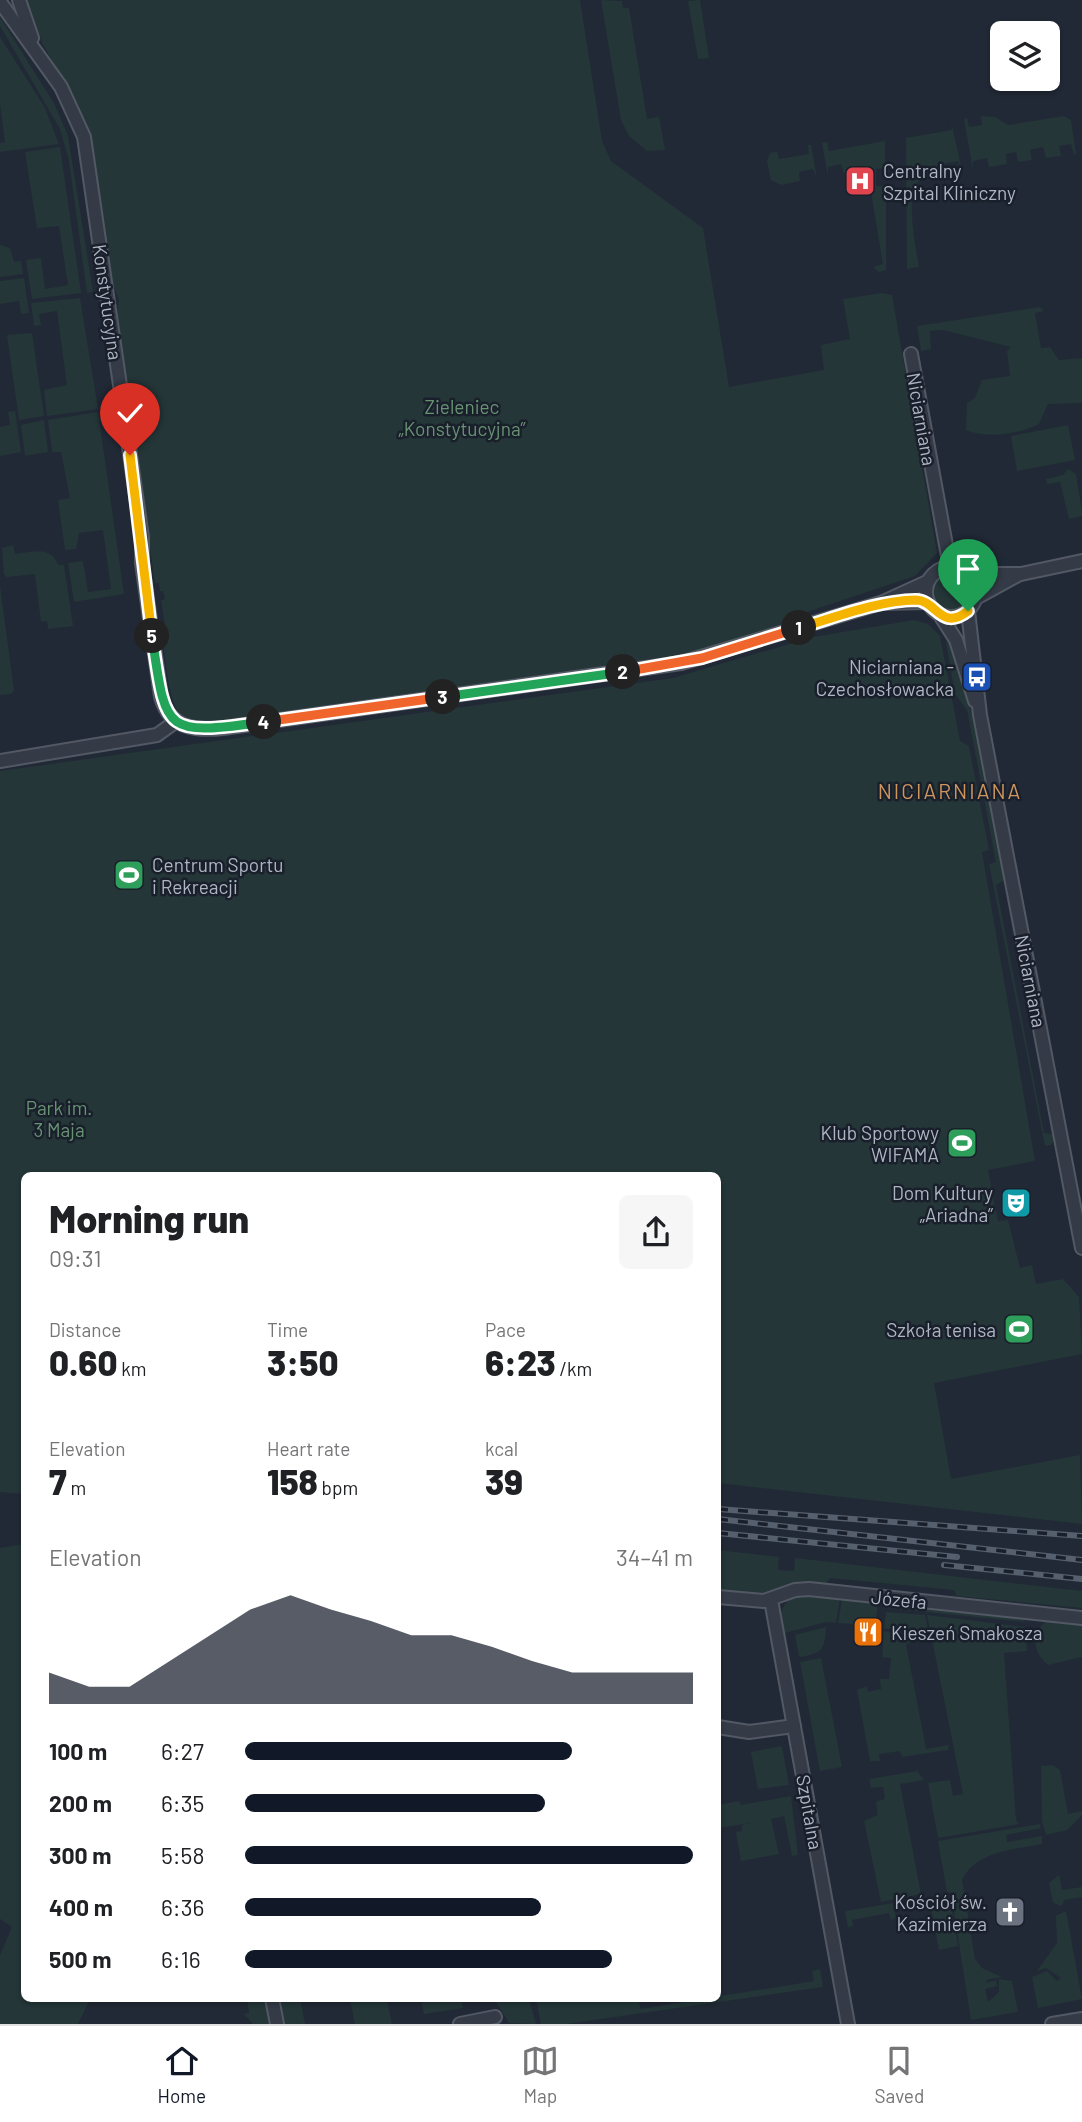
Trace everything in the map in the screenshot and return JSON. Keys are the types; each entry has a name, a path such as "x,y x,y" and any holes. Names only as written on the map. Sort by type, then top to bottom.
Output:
{"street":[{"name":"Konstytucyjna","path":"19,0 40,54"},
{"name":"Konstytucyjna","path":"0,2 40,54 75,112 86,149 142,537 142,563 161,696 166,710 175,722"},
{"name":"Niciarniana","path":"911,354 950,566"},
{"path":"0,761 157,734 175,722 195,729 223,728 681,663 881,603 927,582 936,572 950,566 969,574 1021,574 1082,561"},
{"path":"969,574 975,586 976,598"},
{"path":"927,582 928,603 940,615 953,617 968,611 976,598 1021,574"},
{"path":"881,603 928,603"},
{"name":"Niciarniana","path":"968,611 980,715 1082,1248"},
{"name":"Niciarniana","path":"940,615 956,640 980,715"},
{"name":"Józefa","path":"721,1597 771,1600 795,1590 809,1589 1082,1618"},
{"name":"Szpitalna","path":"771,1600 848,2024"},
{"path":"721,1727 749,1732 794,1726"},
{"path":"273,2002 277,2024"},
{"path":"460,2024 495,2017"},
{"path":"1052,2024 1082,2019"}],"green space":[{"name":"Zieleniec „Konstytucyjna”","path":"27,0 580,0 602,141 611,161 703,228 729,387 824,370 821,345 850,339 843,299 882,293 892,295 937,553 915,576 789,618 790,624 692,654 238,719 198,720 180,713 168,676 162,633 166,632 161,600 165,599 159,583 155,583 117,317 119,299 112,282 91,139 73,96 42,43"},
{"path":"601,0 622,1 623,8 629,8 647,119 659,117 665,150 647,151 629,136 621,120"},
{"path":"700,0 709,58 698,59 688,1"},
{"path":"0,17 55,105 68,136 93,292 87,293 69,161 60,129 0,26"},
{"path":"0,37 44,106 59,144 0,152 0,143 5,142 0,104"},
{"path":"981,116 995,117 1008,125 1064,116 1071,120 1076,154 1074,155 1071,144 1059,146 1061,156 1046,158 1043,147 1030,150 1032,160 1018,162 1016,152 1006,154 1007,164 989,167 987,158 973,161 973,170 964,119 967,118 969,127 982,125"},
{"path":"951,121 962,171 958,161 943,164 944,175 924,178 916,185 912,220 919,267 907,269 906,138 952,130"},
{"path":"885,141 885,168 876,169 876,186 886,186 886,270 879,272 873,267 883,264 870,186 859,187 855,178 844,173 841,164 828,167 828,176 822,143 827,142 829,151"},
{"path":"808,145 811,145 817,178 813,169 799,172 800,181 781,185 771,180 767,161 770,153 777,151 779,159 809,154"},
{"path":"60,147 81,293 32,299 26,260 41,258 45,289 68,285 59,226 37,228 25,152"},
{"path":"0,245 10,248 14,262 21,261 23,274 0,277"},
{"path":"24,278 29,313 21,314 19,301 0,304 0,281"},
{"path":"80,298 98,409 47,416 44,390 67,385 57,311 39,314 41,325 34,326 31,303"},
{"path":"1040,307 1044,311 1035,313 1041,348 1050,347 1059,360 1082,358 1082,403 1048,404 1039,424 1013,433 993,435 966,430 967,403 975,398 982,380 1010,376 1007,351 1011,347 943,330 930,331 931,349 921,351 917,326"},
{"path":"32,333 44,416 19,420 7,335"},
{"path":"15,411 21,452 0,456 0,427 10,425 8,412"},
{"path":"98,412 124,594 74,602 68,563 83,561 88,592 111,589 103,530 79,533 76,549 65,550 58,500 70,498 61,452 52,452 48,420"},
{"path":"44,420 48,452 25,456 21,425"},
{"path":"1068,425 1075,460 1017,471 1011,436"},
{"path":"1068,469 1076,474 1082,511 1082,516 1069,519 1060,482 1047,484 1046,479 1063,475"},
{"path":"13,545 15,554 46,552 58,565 64,565 73,626 48,629 47,621 41,622 35,574 7,577 4,574 2,548"},
{"path":"950,574 962,580 968,592 962,604 950,610 938,604 932,592 938,580"},
{"path":"0,586 14,690 11,694 0,695"},
{"name":"Park im. 3 Maja","path":"914,620 928,624 940,636 960,741 969,746 989,850 982,852 1035,1161 988,1170 998,1221 1008,1220 1020,1268 1032,1265 1036,1284 1063,1279 1079,1297 1082,1354 934,1383 951,1479 1080,1455 1082,1524 721,1483 721,1172 21,1172 21,1494 0,1492 0,771 673,678 813,637"},
{"path":"951,638 977,734 1005,880 996,885 1044,1133 1053,1134 1055,1140 1051,1145 1045,1146 989,864 996,862 967,710 955,694 946,642"},
{"path":"21,1544 21,2002 89,2002 78,2024 0,2024 0,1955 12,1927 0,1919 0,1548"},
{"path":"721,1550 779,1557 778,1570 794,1571 795,1558 1082,1591 1082,1608 957,1596 954,1590 830,1578 825,1586 801,1583 760,1596 721,1592"},
{"path":"800,1595 840,1598 836,1623 826,1622 781,1634 782,1610 788,1601"},
{"path":"842,1599 878,1603 876,1618 863,1625 838,1623"},
{"path":"889,1604 1018,1617 1026,1622 886,1608"},
{"path":"886,1612 925,1615 929,1636 884,1628"},
{"path":"927,1615 1025,1627 1027,1651 1004,1653 1016,1820 1019,1824 938,1838 928,1783 950,1780 953,1796 963,1794"},
{"path":"1047,1620 1082,1623 1082,1657 1048,1665 1044,1661 1037,1651 1035,1632"},
{"path":"826,1627 821,1650 799,1657 795,1635"},
{"path":"884,1631 926,1637 906,1644 926,1749 949,1745 948,1750 902,1757 900,1751 879,1754 880,1761 870,1761 857,1690 867,1686 868,1692 881,1689 880,1679 889,1679 891,1658 882,1657"},
{"path":"821,1658 842,1767 820,1771 800,1662"},
{"path":"782,1746 789,1785 758,1789 751,1752"},
{"path":"1053,1765 1060,1770 1068,1814 1082,1811 1082,1815 1067,1830 1046,1835 1042,1821 1041,1766"},
{"path":"917,1771 924,1780 900,1784 921,1894 881,1902 864,1821 878,1815 876,1802 885,1799 883,1787 871,1788 869,1779"},
{"path":"791,1796 798,1855 792,1856 784,1816 771,1819 779,1854 741,1861 736,1832 742,1831 742,1825 750,1823 721,1828 721,1804 739,1801 741,1805"},
{"path":"1040,1824 1041,1828 1006,1835 1007,1842 1042,1836 1042,1844 987,1857 969,1870 962,1880 975,1959 982,1968 1002,1977 986,1980 987,1983 996,1980 997,1986 985,1989 988,2002 999,1992 999,1979 1012,1981 1018,2012 971,2020 951,1892 947,1892 938,1841"},
{"path":"1059,1875 1062,1890 1082,1887 1082,1897 1064,1900 1062,1906 1053,1903 1049,1883"},
{"path":"950,1899 958,1946 939,1950 930,1903"},
{"path":"893,1903 896,1918 891,1920 889,1913 852,1920 853,1926 848,1927 845,1911"},
{"path":"1066,1911 1082,1999 1038,2008 1032,1977 1047,1971 1057,1981 1061,1978 1046,1968 1037,1971 1057,1943 1056,1916"},
{"path":"820,1969 823,1987 721,2002 721,1996 814,1981 812,1971"},
{"path":"247,2002 269,2002 273,2024 253,2024 244,2014 249,2013"},
{"path":"281,2002 301,2002 305,2024 285,2024"},
{"path":"351,2002 388,2002 392,2024 355,2024"},
{"path":"422,2002 462,2002 463,2008 424,2014"},
{"path":"496,2002 530,2002 536,2024 509,2023"},
{"path":"537,2002 639,2002 641,2009 684,2002 719,2002 566,2024 541,2024"}],"railway":[{"path":"721,1509 1082,1536"},
{"path":"721,1519 1082,1560"},
{"path":"721,1533 957,1557"},
{"path":"944,1565 1082,1579"}],"place":[{"name":"Centralny Szpital Kliniczny","path":"860,181"},
{"name":"Niciarniana - Czechosłowacka","path":"977,677"},
{"name":"Centrum Sportu i Rekreacji","path":"129,875"},
{"name":"Klub Sportowy WIFAMA","path":"962,1143"},
{"name":"Dom Kultury „Ariadna”","path":"1016,1203"},
{"name":"Szkoła tenisa","path":"1019,1329"},
{"name":"Kieszeń Smakosza","path":"868,1632"},
{"name":"Kościół św. Kazimierza","path":"1010,1912"}],"district":[{"name":"NICIARNIANA","path":"950,790"}],"route":[{"path":"130,455 142,537 142,563 163,705 175,722 195,729 223,728 681,663 881,603 920,601 928,603 936,613 947,617 959,616 968,611"}]}
